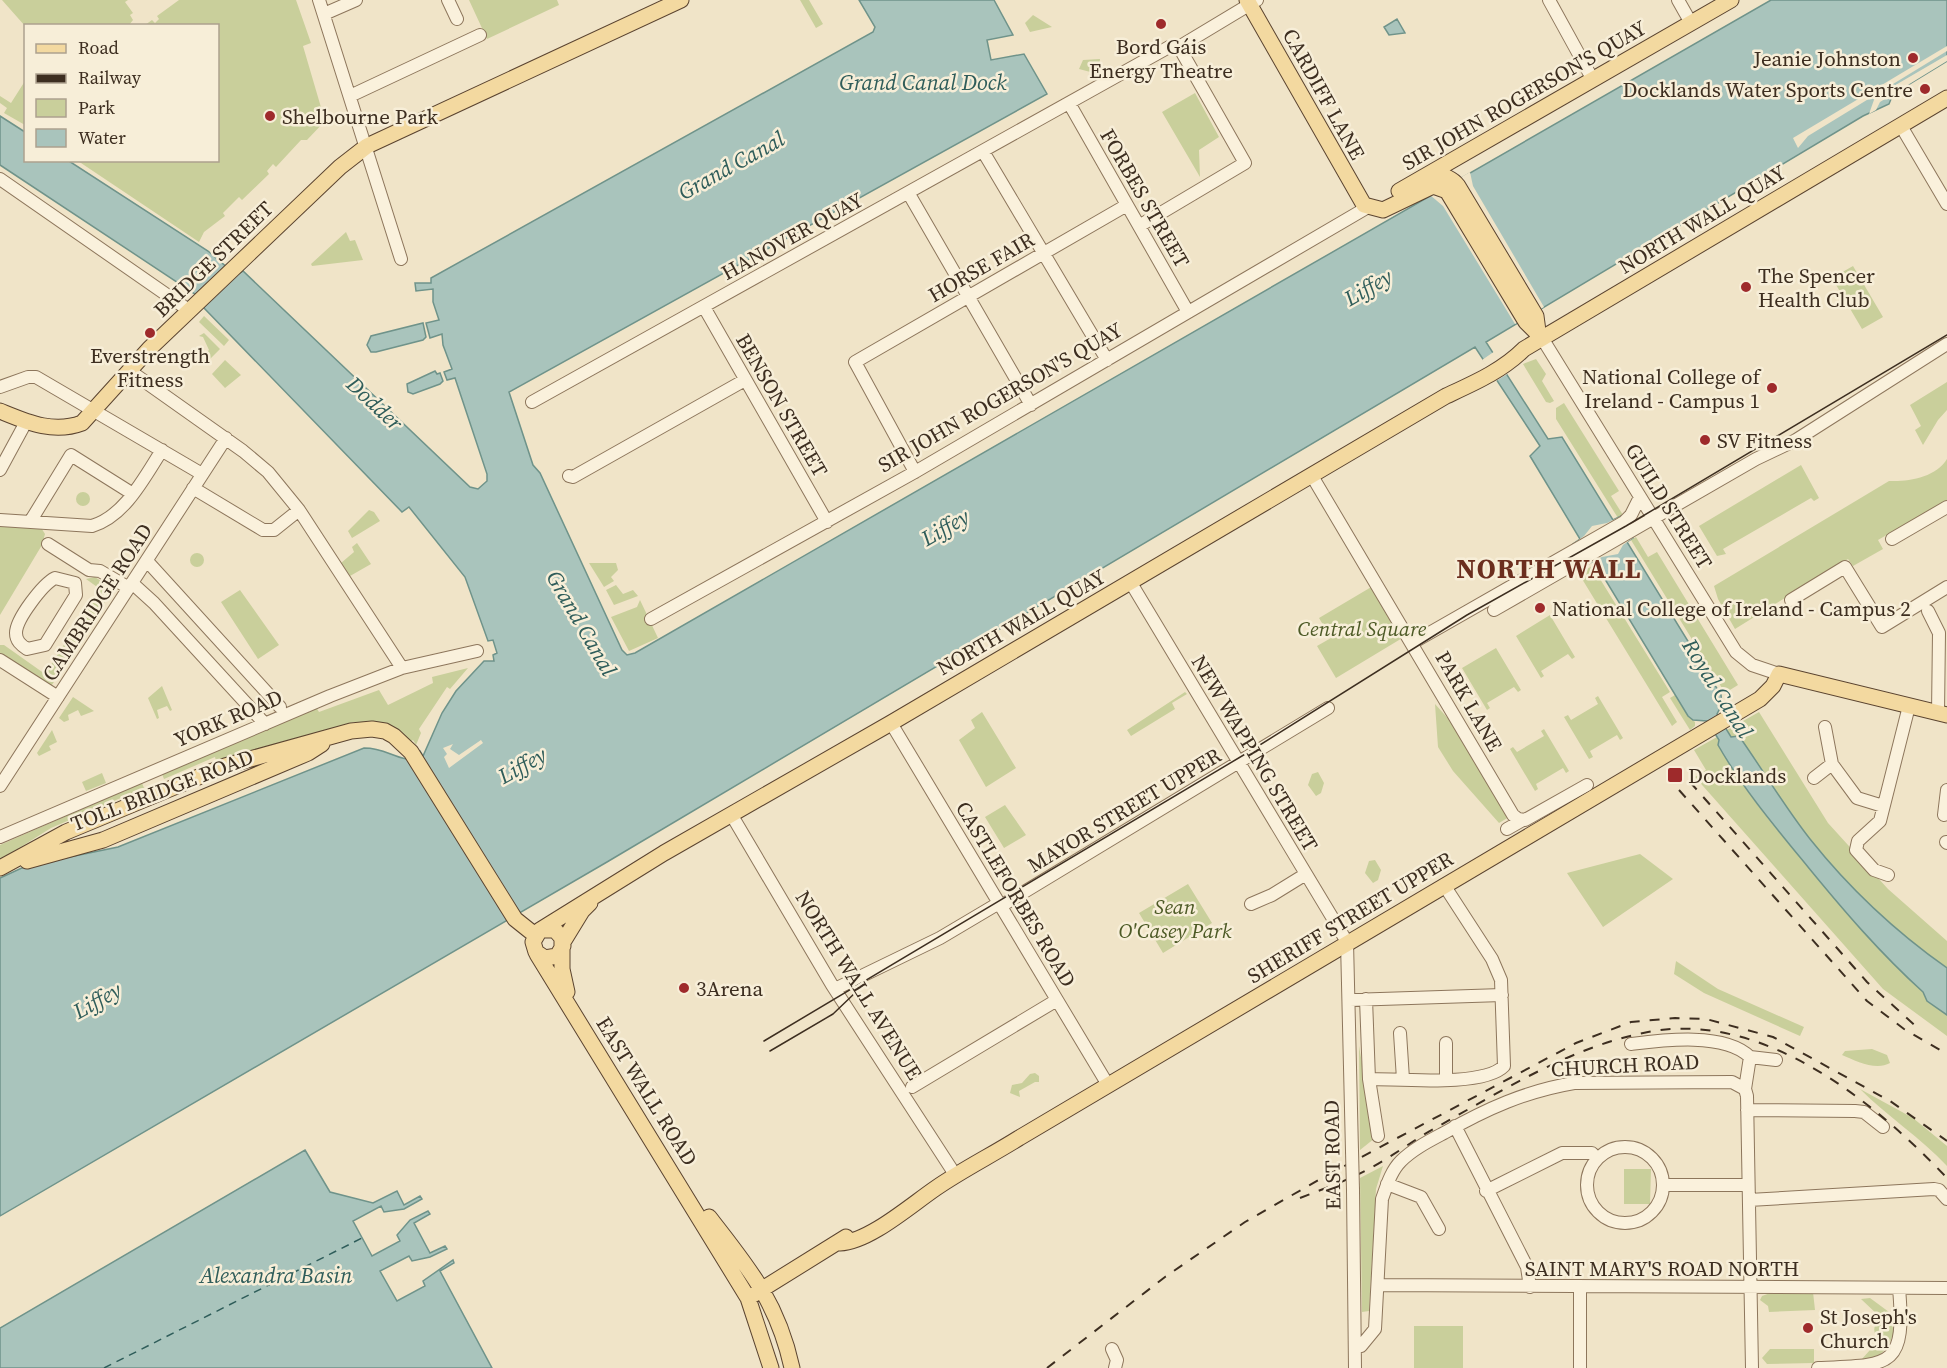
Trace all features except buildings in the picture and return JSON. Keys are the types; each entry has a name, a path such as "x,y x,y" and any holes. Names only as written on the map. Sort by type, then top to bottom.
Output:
{"main road":[{"name":"BRIDGE STREET","path":"0,411 26,422 49,428 72,427 86,420 130,371 201,300 339,167 367,146 681,0"},
{"name":"SIR JOHN ROGERSON'S QUAY","path":"1368,207 1731,0"},
{"name":"CARDIFF LANE","path":"1251,2 1354,192 1368,207"},
{"name":"NORTH WALL QUAY","path":"538,933 616,882 1131,583 1524,349 1536,327 1901,126 1947,98"},
{"path":"1424,177 1441,176 1448,185 1450,194 1536,327"},
{"name":"SIR JOHN ROGERSON'S QUAY","path":"1368,207 1386,209 1424,189 1448,185"},
{"path":"1779,674 1943,714"},
{"name":"SHERIFF STREET UPPER","path":"748,1298 915,1195 935,1189 1347,942 1738,712 1767,693 1779,674"},
{"name":"TOLL BRIDGE ROAD","path":"1,868 66,832 225,766 351,731 385,731 411,752 515,919 538,933"},
{"name":"TOLL BRIDGE ROAD","path":"1,868 103,840 158,818 308,753 331,736"},
{"name":"NORTH WALL QUAY","path":"563,944 582,910 616,882"},
{"path":"555,930 563,944 557,956 549,958 536,952 533,945 538,933 555,930"},
{"name":"EAST WALL ROAD","path":"563,944 563,979 573,1012"},
{"name":"EAST WALL ROAD","path":"536,952 686,1193 748,1298 771,1368"},
{"name":"EAST WALL ROAD","path":"686,1193 708,1215 764,1289 779,1323 792,1368"}],"street":[{"path":"319,0 401,259"},
{"path":"324,14 356,0"},
{"path":"448,0 457,19"},
{"path":"1549,0 1593,80"},
{"path":"1678,0 1690,23"},
{"name":"HANOVER QUAY","path":"532,402 984,153 1170,47 1179,47 1251,2"},
{"path":"350,96 480,35"},
{"path":"1139,226 1245,164 1179,47"},
{"name":"FORBES STREET","path":"1069,103 1188,312"},
{"path":"1901,126 1947,204"},
{"path":"984,153 1107,360"},
{"path":"0,179 190,311"},
{"path":"909,194 1031,405"},
{"name":"HORSE FAIR","path":"915,472 855,362 1126,205"},
{"name":"SIR JOHN ROGERSON'S QUAY","path":"651,619 915,472 1368,207"},
{"name":"BENSON STREET","path":"704,307 827,522"},
{"name":"GUILD STREET","path":"1536,327 1736,652 1752,665 1779,674"},
{"path":"1412,643 1627,527 1654,518 1756,459 1796,440 1947,344"},
{"path":"130,371 226,438 268,472 299,510 402,668"},
{"path":"0,387 28,377 36,377 202,474"},
{"path":"569,476 573,477 745,380"},
{"path":"0,470 26,422"},
{"name":"CAMBRIDGE ROAD","path":"0,786 226,438"},
{"path":"0,520 92,526 105,522 133,494 162,450"},
{"path":"30,522 71,456 133,494"},
{"name":"PARK LANE","path":"1312,476 1510,809 1521,821"},
{"path":"193,488 263,530 274,530 299,510"},
{"path":"1627,527 1640,497"},
{"path":"1892,539 1947,507"},
{"path":"48,544 89,570 100,572 130,586 154,603 264,723"},
{"path":"1494,610 1579,554"},
{"path":"147,561 280,707"},
{"path":"1791,600 1845,567 1882,627 1947,587"},
{"path":"75,583 89,570"},
{"path":"55,578 75,583 76,595 45,645 27,649 20,644 16,635 18,626 45,583 55,578"},
{"name":"NEW WAPPING STREET","path":"1131,583 1347,942"},
{"path":"1928,611 1939,633 1943,714"},
{"name":"YORK ROAD","path":"0,837 264,723 402,668 477,651"},
{"path":"0,660 58,697"},
{"path":"1888,875 1874,870 1856,850 1858,841 1880,821 1908,706"},
{"name":"MAYOR STREET UPPER","path":"835,988 940,938 1000,904 1328,708"},
{"name":"CASTLEFORBES ROAD","path":"891,723 1108,1085"},
{"path":"1825,727 1832,765 1857,798 1883,806"},
{"path":"1814,778 1832,765"},
{"path":"1507,829 1587,785"},
{"path":"1944,815 1947,790"},
{"name":"NORTH WALL AVENUE","path":"731,814 835,988 956,1176"},
{"path":"1251,904 1272,895 1306,874"},
{"path":"1369,1079 1485,1077 1504,1066 1503,995 1492,959 1446,884"},
{"name":"EAST ROAD","path":"1347,942 1350,1000 1355,1368"},
{"path":"1350,1000 1503,995"},
{"path":"1366,999 1369,1079 1378,1136"},
{"path":"912,1087 1057,1000"},
{"path":"1400,1033 1403,1079"},
{"path":"1631,1044 1664,1040 1716,1042 1744,1052 1750,1057 1776,1060"},
{"path":"1446,1043 1446,1078"},
{"path":"1750,1057 1745,1089 1752,1368"},
{"name":"CHURCH ROAD","path":"1355,1347 1361,1346 1375,1329 1382,1198 1387,1184 1401,1161 1419,1147 1455,1126 1529,1092 1574,1083 1709,1080 1732,1082 1745,1089"},
{"path":"1747,1110 1825,1110 1864,1113 1882,1127"},
{"path":"1455,1126 1486,1191 1527,1267 1530,1287"},
{"path":"1613,1148 1638,1148 1657,1162 1664,1185 1658,1204 1648,1215 1628,1223 1610,1220 1594,1208 1587,1191 1588,1175 1597,1159 1613,1148"},
{"path":"1486,1191 1562,1153 1592,1153 1597,1159"},
{"path":"1387,1184 1421,1197 1439,1229"},
{"path":"1664,1185 1748,1185"},
{"path":"1749,1200 1934,1189 1939,1190 1947,1199"},
{"name":"SAINT MARY'S ROAD NORTH","path":"1378,1285 1947,1288"},
{"path":"1580,1287 1580,1368"},
{"path":"1818,1368 1875,1366 1887,1359 1897,1347 1902,1326 1899,1288"},
{"path":"1112,1349 1118,1360 1115,1368"}],"green space":[{"path":"2,0 128,0 125,2 133,13 130,15 133,20 130,24 24,25"},
{"name":"Shelbourne Park","path":"179,0 296,0 311,43 303,46 325,121 307,140 301,140 276,167 273,164 267,171 269,174 242,200 239,197 223,213 225,216 204,232 199,242 79,162 219,162 219,24 146,24 152,20 155,23 159,19 157,16"},
{"path":"469,0 557,0 559,5 487,39"},
{"path":"800,0 809,0 823,24 816,28"},
{"path":"1033,15 1052,27 1030,32 1025,23"},
{"path":"1100,59 1098,74 1079,69 1083,60"},
{"path":"24,83 24,124 4,113 7,108 0,103 0,96 11,103"},
{"path":"1195,93 1219,137 1199,150 1200,177 1162,112"},
{"path":"346,232 350,241 355,240 363,260 312,266 311,264"},
{"path":"1853,266 1883,317 1862,329 1832,278"},
{"path":"204,316 229,340 224,346 199,322"},
{"path":"204,333 220,349 210,359 203,337 199,336"},
{"path":"1536,359 1546,374 1542,381 1554,401 1550,403 1546,402 1523,364"},
{"path":"225,360 241,375 225,388 212,374"},
{"path":"1947,382 1947,410 1923,445 1915,430 1921,426 1910,405"},
{"path":"1564,403 1619,491 1611,496 1623,515 1618,518 1556,419 1556,408"},
{"path":"1947,459 1947,500 1878,540 1883,549 1853,566 1848,559 1735,629 1718,599 1714,586 1889,481 1905,481 1929,474"},
{"path":"1801,465 1819,498 1814,501 1811,498 1723,549 1726,554 1717,556 1699,526"},
{"path":"83,492 88,494 90,499 88,504 83,506 78,504 76,499 78,494"},
{"path":"369,510 374,512 380,521 352,538 348,531"},
{"path":"0,523 40,526 45,534 42,545 0,615"},
{"path":"1636,537 1648,557 1657,552 1738,685 1725,693 1631,540"},
{"path":"357,543 371,564 350,576 341,563 354,552 352,547"},
{"path":"197,553 202,555 204,560 202,565 197,567 192,565 190,560 192,555"},
{"path":"589,563 616,563 618,570 611,577 614,581 604,587"},
{"path":"1592,566 1670,692 1662,697 1677,722 1672,726 1579,574"},
{"path":"95,577 110,587 112,591 50,688 0,656 0,645 4,645 45,674 100,589 86,579"},
{"path":"616,585 623,594 633,590 638,596 614,605 606,590"},
{"name":"Central Square","path":"1373,586 1404,637 1336,678 1317,646 1331,638 1319,618"},
{"path":"240,590 279,645 258,659 221,602"},
{"path":"640,600 658,638 629,651 611,617 637,607"},
{"path":"1550,615 1575,657 1572,659 1568,654 1541,671 1544,676 1541,678 1516,636"},
{"path":"1496,648 1521,690 1518,692 1514,687 1487,703 1490,708 1487,710 1462,668"},
{"path":"468,668 450,689 447,687 419,729 421,733 416,745 413,740 410,742 376,722 354,722 216,761 215,757 164,779 162,774 316,707 319,712 379,690 388,705 433,683 432,677"},
{"path":"162,686 172,710 170,711 167,706 157,710 159,718 157,719 148,698"},
{"path":"1185,692 1187,694 1172,703 1175,709 1131,736 1127,730"},
{"path":"1675,695 1688,716 1695,722 1695,726 1690,730 1670,698"},
{"path":"1598,696 1623,738 1620,740 1617,735 1590,751 1593,757 1589,759 1564,717 1568,715 1571,720 1598,704 1595,698"},
{"path":"73,697 94,711 81,716 78,710 68,715 69,720 64,722 59,718"},
{"path":"1435,704 1453,724 1509,817 1499,823 1453,771 1438,747"},
{"path":"982,712 1016,768 986,787 959,740 975,728 971,720"},
{"path":"1759,712 1828,823 1888,889 1947,941 1947,968 1910,940 1841,875 1800,826 1739,736 1731,737 1727,730"},
{"path":"1544,729 1569,771 1566,773 1563,768 1536,784 1538,789 1535,791 1510,749 1513,747 1517,752 1544,736 1541,731"},
{"path":"52,730 57,742 49,746 51,750 39,756 37,753"},
{"path":"1717,737 1743,785 1790,846 1890,961 1923,992 1927,1001 1947,1015 1947,1036 1883,989 1695,777 1706,770 1694,750"},
{"path":"1318,772 1324,783 1321,793 1316,796 1308,785 1312,774"},
{"path":"102,773 106,783 86,791 82,782"},
{"path":"142,783 144,788 51,828 0,860 0,845"},
{"path":"1005,805 1026,835 1004,848 985,817"},
{"path":"1640,854 1673,879 1603,927 1567,873"},
{"path":"1375,860 1381,870 1378,880 1373,883 1365,873 1369,861"},
{"name":"Sean O'Casey Park","path":"1188,884 1212,923 1163,953 1139,913"},
{"path":"1676,961 1718,989 1804,1027 1800,1036 1704,993 1674,974"},
{"path":"1359,1046 1375,1138 1360,1150"},
{"path":"1872,1049 1887,1055 1890,1063 1872,1066 1842,1055 1845,1051"},
{"path":"1035,1073 1039,1076 1039,1082 1019,1091 1020,1097 1010,1093 1012,1085 1022,1083 1030,1074"},
{"path":"1860,1089 1913,1118 1947,1146 1947,1166 1926,1146"},
{"path":"1383,1166 1376,1189 1369,1311 1362,1312 1360,1178"},
{"path":"1624,1169 1651,1169 1650,1204 1624,1204"},
{"path":"1773,1292 1813,1292 1815,1310 1769,1312 1768,1306 1760,1300 1762,1296"},
{"path":"1870,1298 1889,1312 1894,1332 1888,1347 1876,1358 1861,1360 1879,1340 1874,1329 1880,1317 1861,1299"},
{"path":"1414,1326 1463,1326 1463,1368 1414,1368"},
{"path":"1770,1349 1814,1349 1814,1363 1767,1364 1762,1358"}],"water":[{"path":"859,0 994,0 1013,35 987,40 991,60 1024,54 1047,94 509,392 533,465 540,473 622,650 627,655 635,653 1771,0 1947,0 1947,61 1893,94 1889,104 1863,116 1486,342 1548,439 1562,437 1613,520 1621,516 1633,538 1627,542 1721,695 1722,704 1717,714 1731,737 1739,736 1800,826 1841,875 1910,940 1947,968 1947,1015 1927,1001 1923,992 1835,900 1784,838 1738,777 1718,745 1719,740 1707,721 1693,720 1688,716 1594,561 1586,565 1573,544 1580,539 1530,456 1540,446 1475,347 607,862 0,1216 0,878 26,866 118,847 364,748 377,749 407,759 420,751 423,756 442,713 456,691 484,661 494,661 493,655 497,653 493,640 488,641 465,577 409,507 402,512 204,308 205,304 198,296 0,165 0,116 24,131 24,162 71,162 208,251 236,275 243,271 470,487 478,489 487,481 487,474 455,378 447,380 444,372 452,369 443,345 442,334 430,338 426,323 439,320 433,302 433,289 416,291 415,283 431,283 431,278 873,32 875,27"},
{"path":"1397,19 1405,33 1389,35 1384,27"},
{"path":"423,323 426,337 423,340 376,352 371,352 367,345 371,336"},
{"path":"435,371 437,374 440,373 443,381 440,384 413,394 408,392 407,384"},
{"name":"Alexandra Basin","path":"305,1150 330,1192 373,1203 397,1191 404,1205 420,1196 422,1199 404,1209 384,1212 381,1206 353,1221 372,1256 400,1241 397,1235 410,1220 428,1211 430,1214 414,1223 430,1253 445,1246 447,1249 430,1257 412,1261 409,1256 380,1271 397,1301 425,1286 423,1281 453,1260 454,1263 440,1271 492,1368 0,1368 0,1328"}],"pier":[{"path":"1947,46 1947,51 1808,136 1798,148 1793,138"},
{"path":"1947,55 1947,61 1880,102 1876,110 1869,114 1875,97"},
{"path":"1470,172 1473,186 1544,307 1515,324 1443,206 1430,195"},
{"path":"1495,351 1509,373 1496,381 1482,360"},
{"path":"1621,516 1633,538 1623,545 1618,554 1602,557 1586,565 1573,544 1592,526 1607,523"},
{"path":"481,740 483,743 449,768 444,757 447,754 443,748 453,744 450,749 459,755"}],"ferry route":[{"path":"104,1368 362,1238"}],"tram line":[{"path":"764,1041 1247,753 1467,615 1626,526 1947,335"},
{"path":"770,1051 833,1014 856,992"}],"railway":[{"path":"1690,782 1867,982 1920,1030"},
{"path":"1679,790 1867,1001 1904,1029 1947,1054"},
{"path":"1047,1368 1165,1277 1245,1222 1322,1178 1576,1043 1631,1022 1675,1018 1706,1019 1773,1037 1890,1101 1947,1141"},
{"path":"1300,1198 1367,1170 1428,1132 1566,1058 1648,1032 1691,1029 1733,1035 1773,1048 1813,1068 1850,1092 1886,1120 1947,1178"}],"place":[{"name":"Bord Gáis Energy Theatre","path":"1161,24"},
{"name":"Jeanie Johnston","path":"1913,58"},
{"name":"Docklands Water Sports Centre","path":"1925,89"},
{"name":"Shelbourne Park","path":"270,116"},
{"name":"The Spencer Health Club","path":"1746,287"},
{"name":"Everstrength Fitness","path":"150,333"},
{"name":"National College of Ireland - Campus 1","path":"1772,388"},
{"name":"SV Fitness","path":"1705,440"},
{"name":"National College of Ireland - Campus 2","path":"1540,608"},
{"name":"Docklands","path":"1675,775"},
{"name":"3Arena","path":"684,988"},
{"name":"St Joseph's Church","path":"1808,1328"}],"district":[{"name":"NORTH WALL","path":"1549,568"}],"water label":[{"name":"Grand Canal Dock","path":"923,82"},
{"name":"Grand Canal","path":"731,165"},
{"name":"Liffey","path":"1368,287"},
{"name":"Dodder","path":"375,403"},
{"name":"Liffey","path":"945,527"},
{"name":"Grand Canal","path":"582,623"},
{"name":"Royal Canal","path":"1718,688"},
{"name":"Liffey","path":"522,765"},
{"name":"Liffey","path":"97,1000"}]}
